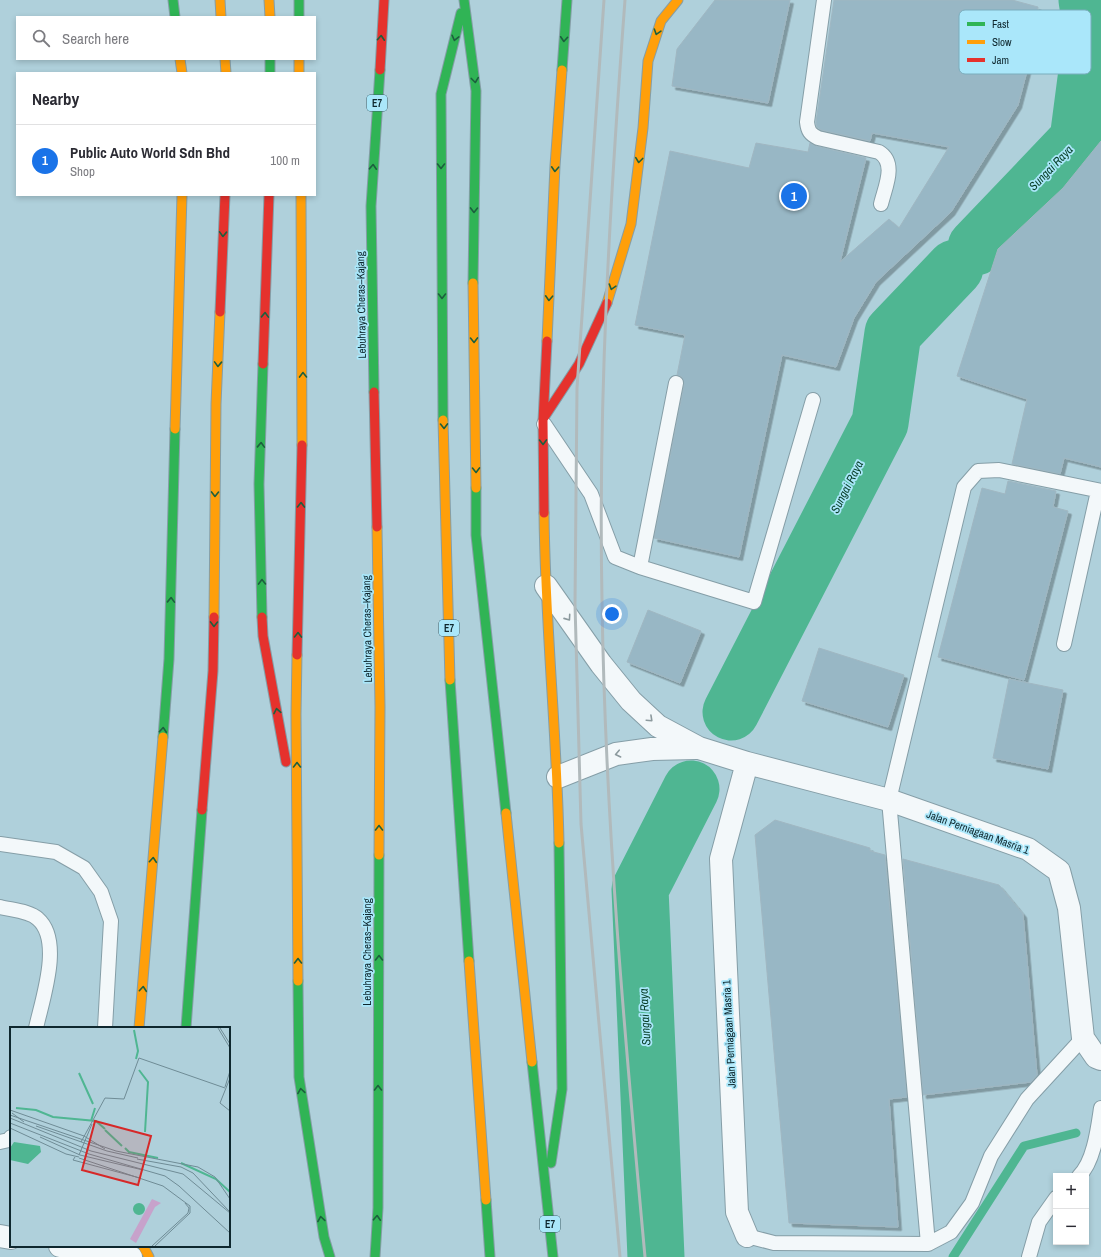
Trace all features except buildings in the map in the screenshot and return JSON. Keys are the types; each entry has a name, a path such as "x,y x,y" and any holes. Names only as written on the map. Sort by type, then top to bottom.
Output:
{"main road":[{"path":"173,0 175,16"},
{"path":"220,0 221,16"},
{"path":"269,0 270,16"},
{"path":"299,0 299,16"},
{"name":"Lebuhraya Cheras–Kajang","path":"375,1257 378,1200 380,707 371,206 384,0"},
{"name":"E7","path":"464,0 476,91 473,253 476,535 553,1257"},
{"name":"E7","path":"464,0 441,94 443,410 451,698 490,1257"},
{"path":"546,1191 562,1089 558,777 546,586 543,421 555,166 567,0"},
{"path":"543,421 579,364 608,301 631,224 643,128 648,61 661,21 678,0"},
{"path":"180,60 182,72"},
{"path":"225,60 226,72"},
{"path":"270,60 270,72"},
{"path":"299,60 300,72"},
{"path":"139,1027 169,659 182,196"},
{"path":"186,1027 213,671 216,404 225,196"},
{"path":"269,196 259,484 263,636 297,818"},
{"path":"301,196 303,421 296,714 299,1077 324,1237 330,1257"},
{"path":"144,1247 152,1255"}],"street":[{"path":"546,586 601,664 631,701 658,726 699,748"},
{"path":"558,777 616,754 652,749 699,748"},
{"name":"Jalan Perniagaan Masria 1","path":"699,748 748,763 889,800 1028,849 1059,871 1068,908 1083,1038 1096,1057 1101,1059"},
{"name":"Jalan Perniagaan Masria 1","path":"747,1236 737,1212 721,859 748,763"},
{"path":"0,1236 10,1238"},
{"path":"66,1247 131,1257"}],"lane":[{"path":"824,0 807,122 808,129 812,135 818,138 878,152 885,156 889,162 889,169 882,204"},
{"path":"640,567 676,383"},
{"path":"543,421 591,494 615,557 640,567 754,602 813,400"},
{"path":"928,1244 889,800 964,486 978,471 999,470 1100,491 1064,644"},
{"path":"0,844 56,852 84,868 101,892 111,921 105,1027"},
{"path":"0,907 38,918 45,928 50,944 50,958 36,1027"},
{"path":"747,1236 774,1243 928,1244 951,1232 972,1203 991,1156 1027,1099 1083,1038"},
{"path":"1083,1173 1096,1140 1101,1108"},
{"path":"0,1142 10,1138"},
{"path":"1029,1257 1039,1222 1053,1202"}],"waterway":[{"name":"Sungai Raya","path":"1087,0 1089,10"},
{"name":"Sungai Raya","path":"1091,26 1091,41"},
{"name":"Sungai Raya","path":"976,247 1078,140 1087,74"},
{"name":"Sungai Raya","path":"731,712 880,423 893,333 955,268"},
{"name":"Sungai Raya","path":"656,1257 640,889 691,789"},
{"path":"953,1257 1024,1146 1076,1133"}],"railway":[{"path":"604,0 577,388 575,604 581,824 620,1257"},
{"path":"625,0 606,300 602,450 602,600 607,765 617,929 645,1257"}],"traffic: fast":[{"path":"173,0 175,16"},
{"path":"299,0 299,16"},
{"path":"464,0 476,91 473,283"},
{"path":"562,70 567,0"},
{"path":"443,420 441,94 461,13"},
{"path":"270,60 270,72"},
{"path":"374,392 371,206 380,70"},
{"path":"262,617 259,484 263,364"},
{"path":"163,737 169,659 175,429"},
{"path":"476,488 476,535 506,813"},
{"path":"450,680 469,961"},
{"path":"186,1027 202,810"},
{"path":"551,1163 562,1089 559,843"},
{"path":"375,1257 378,1208 379,855"},
{"path":"298,981 299,1077 324,1237 330,1257"},
{"path":"532,1062 553,1257"},
{"path":"486,1200 490,1257"}],"traffic: slow":[{"path":"220,0 221,16"},
{"path":"269,0 270,16"},
{"path":"607,303 631,224 643,128 648,61 661,21 678,0"},
{"path":"180,60 182,72"},
{"path":"225,60 226,72"},
{"path":"299,60 299,72"},
{"path":"547,341 555,166 562,70"},
{"path":"175,429 182,196"},
{"path":"301,196 302,445"},
{"path":"473,283 476,488"},
{"path":"214,617 216,404 220,312"},
{"path":"443,420 450,680"},
{"path":"544,513 546,596 556,760 559,843"},
{"path":"377,527 380,707 379,855"},
{"path":"297,655 298,981"},
{"path":"139,1027 163,737"},
{"path":"506,813 532,1062"},
{"path":"469,961 486,1200"},
{"path":"144,1247 149,1257"}],"traffic: jam":[{"path":"380,70 384,0"},
{"path":"220,312 225,196"},
{"path":"263,364 269,196"},
{"path":"543,419 579,364 607,303"},
{"path":"544,513 543,421 547,341"},
{"path":"374,392 377,527"},
{"path":"297,655 302,445"},
{"path":"202,810 213,671 214,617"},
{"path":"262,617 263,636 286,762"}],"place":[{"name":"Public Auto World Sdn Bhd","path":"794,196"}]}
